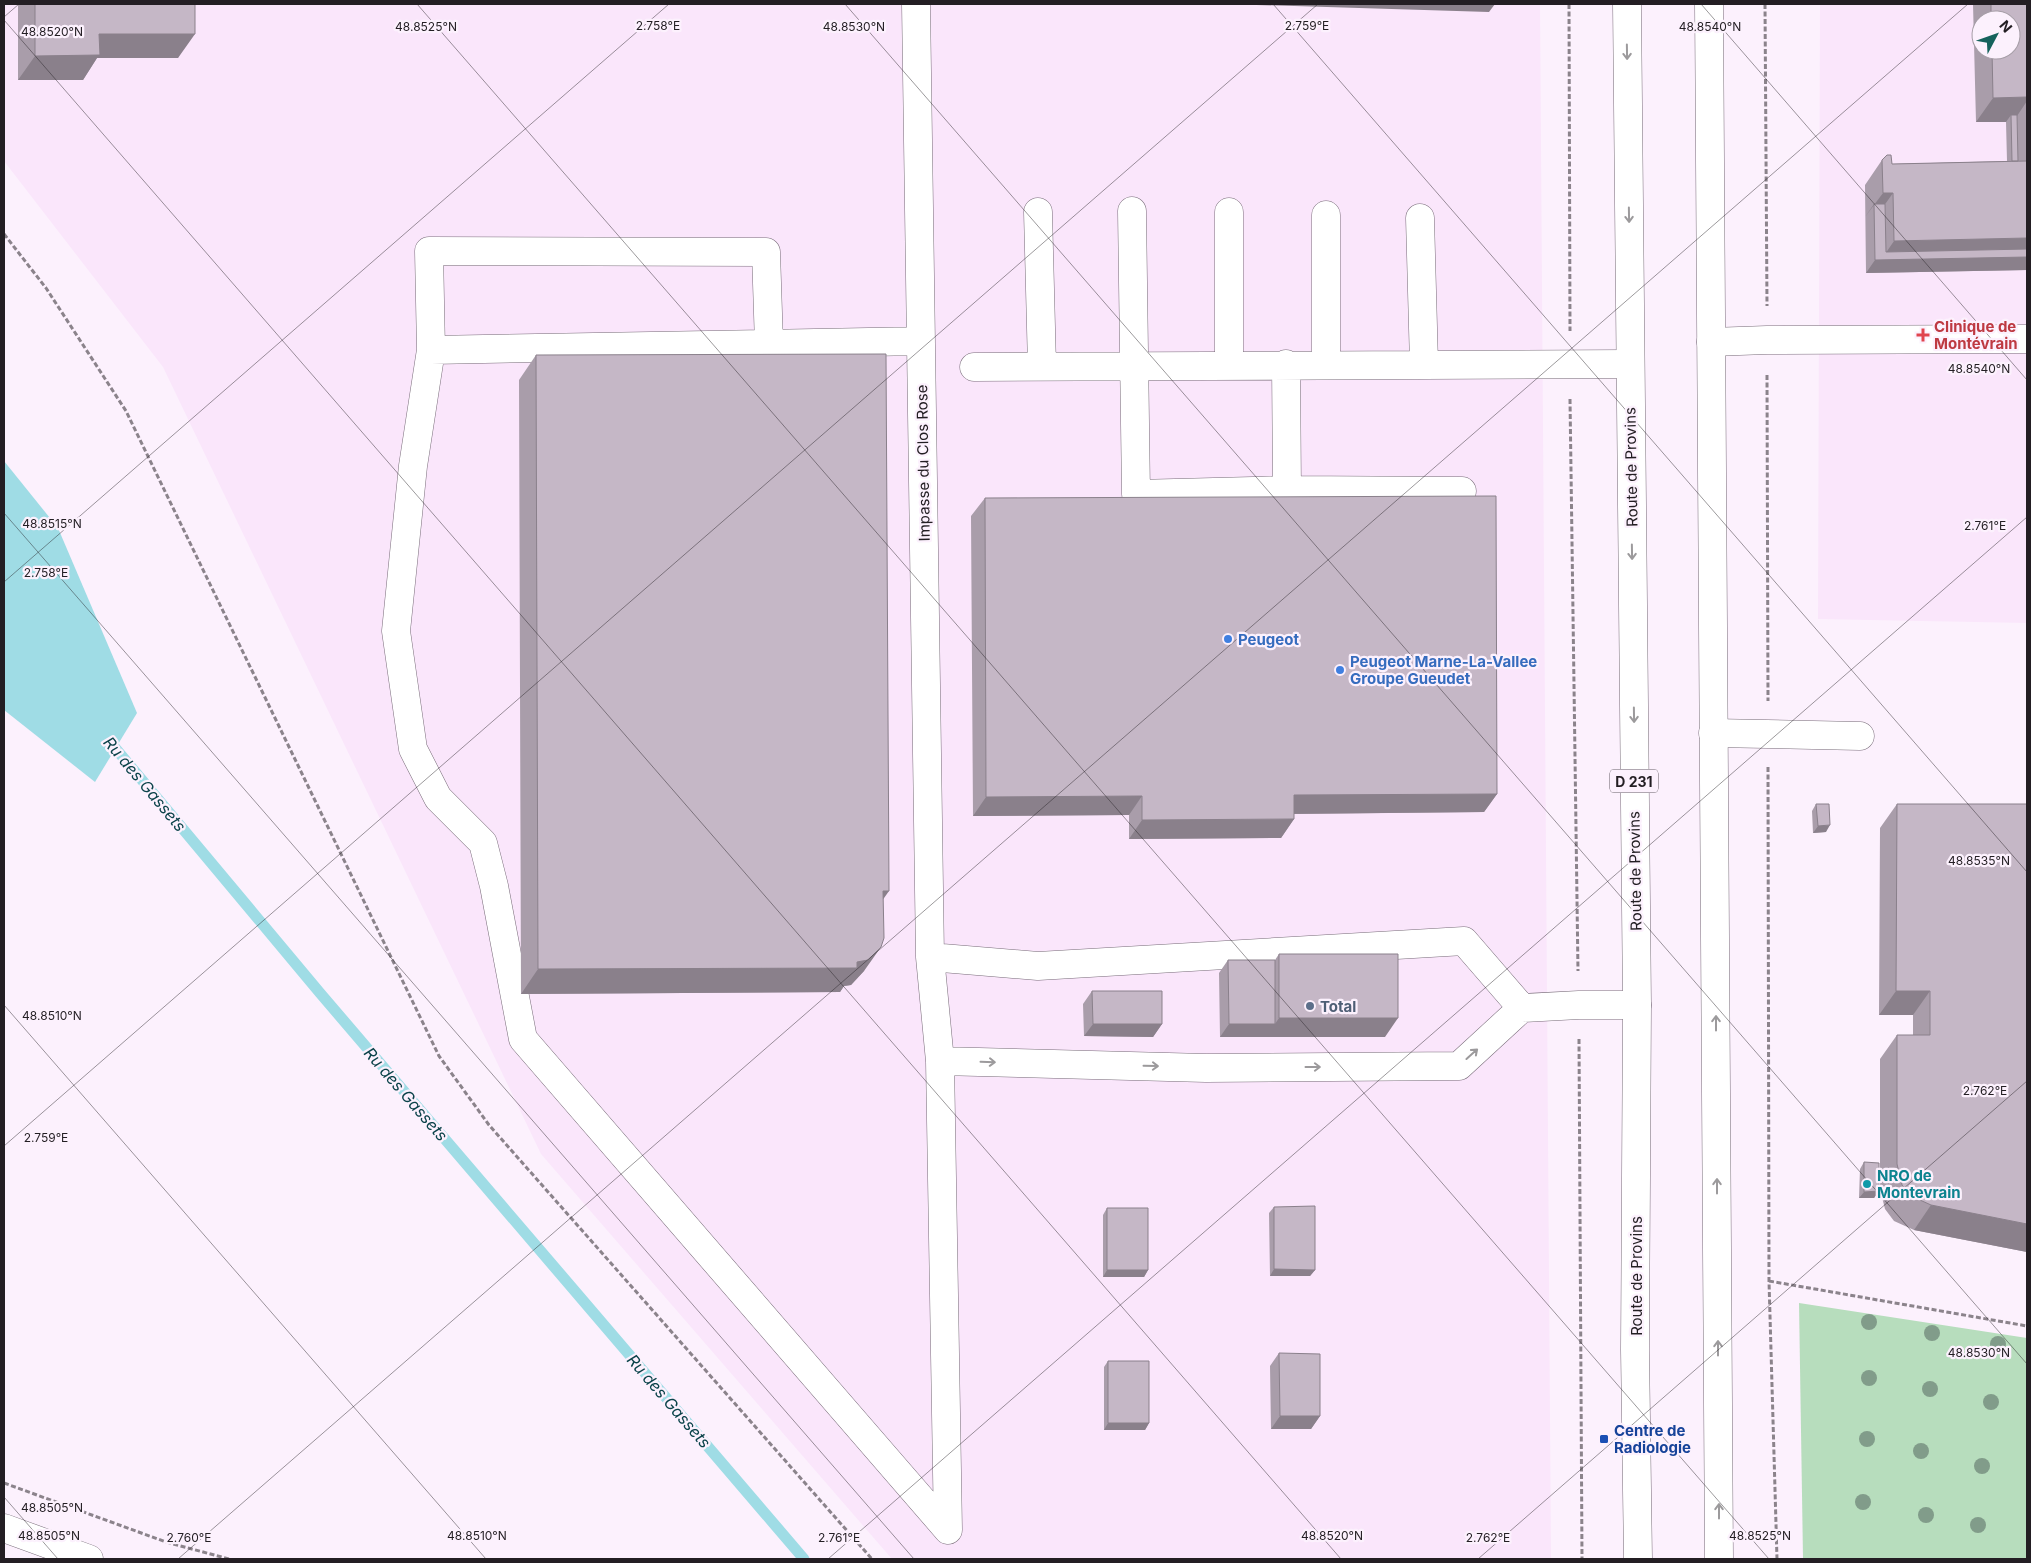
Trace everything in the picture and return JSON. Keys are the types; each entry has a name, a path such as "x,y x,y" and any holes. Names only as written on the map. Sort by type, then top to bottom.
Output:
{"main road":[{"name":"Impasse du Clos Rose","path":"431,350 413,466 396,631 413,748 438,798 483,843 494,886 523,1039 948,1530 940,1061 930,958 916,4"},
{"name":"Route de Provins","path":"1627,4 1636,1005 1635,1350 1638,1559"},
{"path":"1709,4 1720,1559"},
{"path":"1132,211 1136,494 1287,490 1462,491"},
{"path":"1038,212 1042,366"},
{"path":"1229,212 1229,364"},
{"path":"1326,215 1326,364"},
{"path":"1420,218 1424,364"},
{"path":"769,344 766,252 430,251 431,350 769,344 922,341"},
{"path":"1711,342 2027,339"},
{"path":"1286,364 1287,490"},
{"path":"974,366 1630,364"},
{"path":"1713,733 1860,736"},
{"path":"930,958 1038,966 1464,941 1522,1008"},
{"path":"940,1061 1206,1068 1459,1066 1522,1008 1578,1005 1636,1005"},
{"path":"4,1528 89,1559"}],"path":[{"path":"1569,4 1570,363 1578,1005 1582,1559"},
{"path":"1765,4 1769,1281 1778,1559"},
{"path":"4,234 46,288 126,411 439,1056 489,1125 872,1559"},
{"path":"1769,1281 2027,1326"},
{"path":"4,1483 166,1542 229,1559"}],"shaded area":[{"path":"4,4 1540,4 1551,1559 892,1559 541,1154 163,367 4,161"},
{"name":"Clinique de Montévrain","path":"1820,4 2027,4 2027,623 1818,619"}],"green space":[{"path":"1799,1303 2027,1338 2027,1559 1803,1559"}],"water":[{"path":"4,461 58,528 137,713 95,782 4,710"}],"building":[{"path":"35,4 195,4 195,34 99,34 100,55 35,56"},
{"path":"1991,4 2027,4 2027,97 1993,98 1992,60 2021,60 2021,10 1991,10"},
{"path":"2011,115 2017,115 2018,161 2012,161"},
{"path":"1887,155 1891,155 1892,164 2027,161 2027,238 1894,241 1893,193 1883,193 1882,160"},
{"path":"1874,204 1885,204 1886,252 2027,249 2027,257 1875,260"},
{"path":"886,354 889,891 883,891 884,938 881,947 868,960 857,962 857,968 538,969 536,355"},
{"name":"Peugeot","path":"1496,496 1497,794 1294,795 1294,819 1142,820 1142,796 986,797 985,498"},
{"path":"1816,804 1829,804 1830,825 1818,826"},
{"path":"1897,804 2027,804 2027,1224 1931,1205 1911,1196 1902,1185 1897,1164 1897,1035 1930,1035 1930,991 1896,991"},
{"path":"1279,954 1398,954 1398,1018 1279,1018"},
{"path":"1228,960 1275,960 1275,1024 1229,1024"},
{"path":"1092,991 1162,991 1162,1024 1093,1024"},
{"path":"1864,1162 1879,1163 1879,1191 1864,1192"},
{"path":"1315,1206 1315,1270 1274,1269 1274,1207"},
{"path":"1107,1208 1148,1208 1148,1270 1107,1270"},
{"path":"1279,1353 1320,1354 1320,1416 1280,1416"},
{"path":"1108,1361 1149,1361 1149,1423 1108,1423"}],"waterway":[{"name":"Ru des Gassets","path":"106,737 320,993 804,1559"}],"place":[{"name":"Clinique de Montévrain","path":"1923,335"},
{"name":"Peugeot","path":"1228,639"},
{"name":"Peugeot Marne-La-Vallee Groupe Gueudet","path":"1340,670"},
{"name":"Total","path":"1310,1006"},
{"name":"NRO de Montevrain","path":"1867,1184"},
{"name":"Centre de Radiologie","path":"1604,1439"}]}
